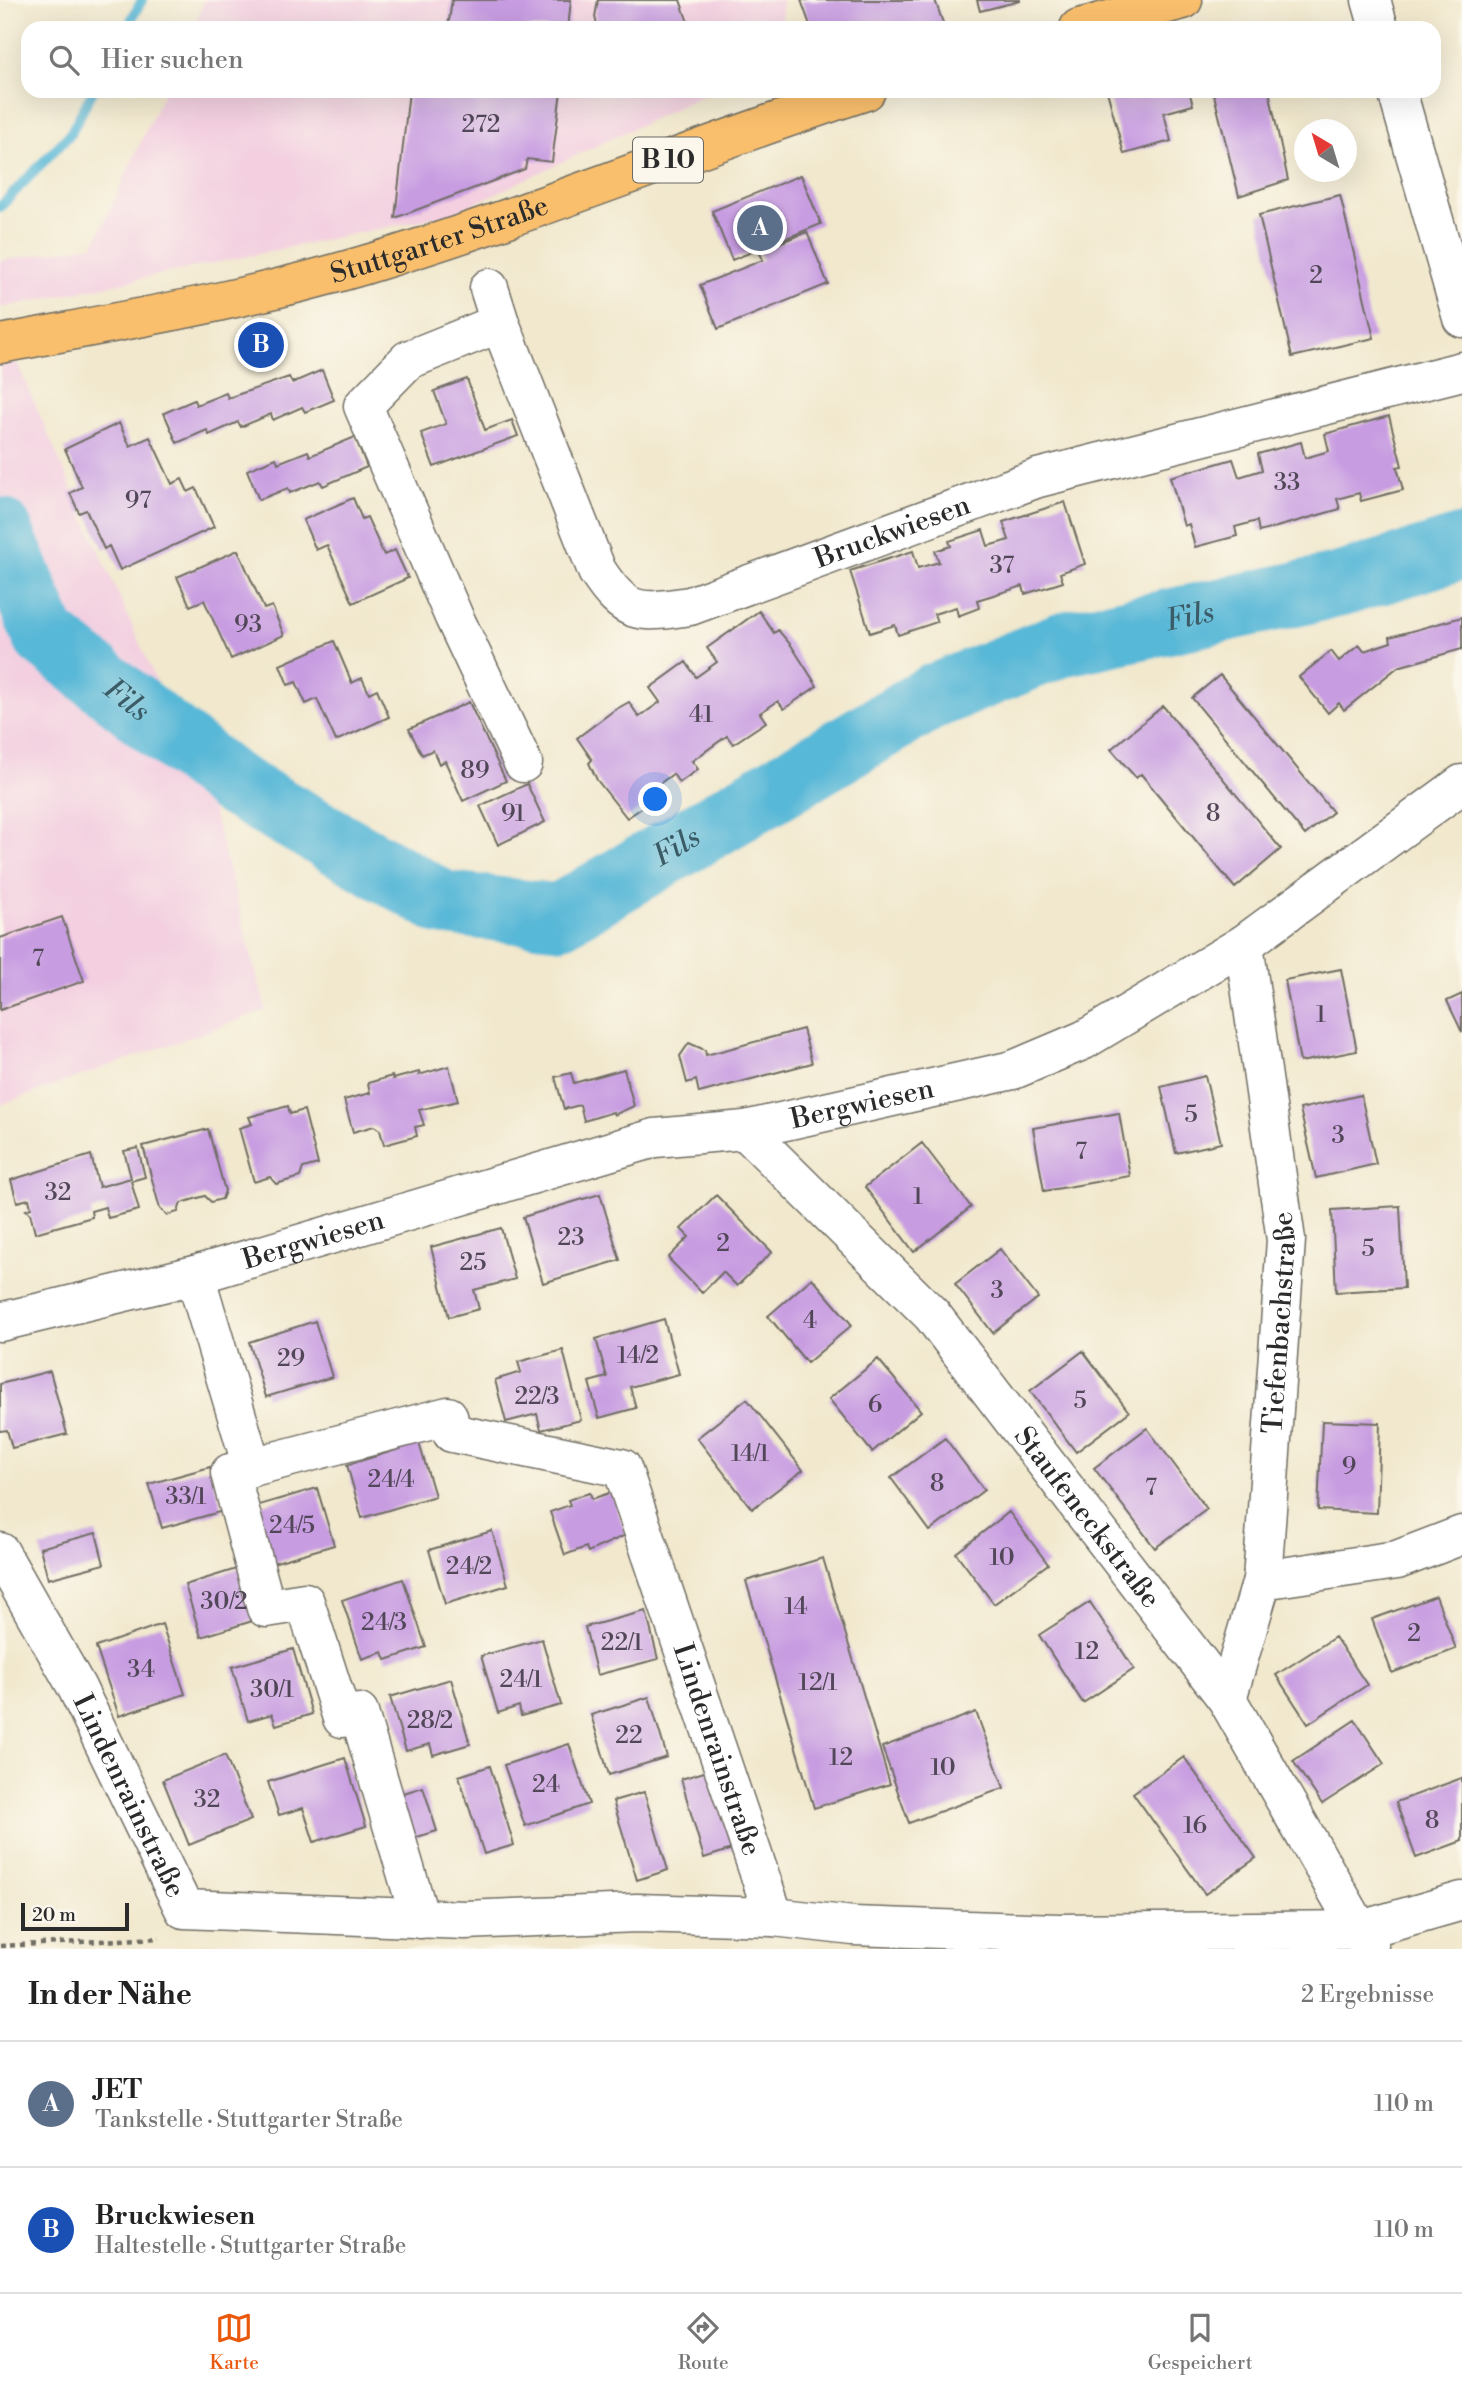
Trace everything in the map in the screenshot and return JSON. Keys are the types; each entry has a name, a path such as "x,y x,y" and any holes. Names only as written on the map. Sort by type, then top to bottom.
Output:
{"main road":[{"path":"1105,21 1183,0"},
{"name":"Stuttgarter Straße","path":"0,344 246,298 359,267 471,232 771,122 845,98"}],"street":[{"path":"1371,0 1377,21"},
{"path":"1399,98 1462,318"},
{"name":"Bruckwiesen","path":"523,763 454,617 363,406 408,360 494,306 597,571 613,596 645,613 690,606 1038,478 1462,371"},
{"name":"Bergwiesen","path":"0,1322 195,1275 655,1138 744,1130 1013,1070 1084,1040 1244,944 1462,784"},
{"name":"Tiefenbachstraße","path":"1227,1699 1262,1580 1286,1240 1244,944"},
{"name":"Staufeneckstraße","path":"744,1130 932,1315 1227,1699 1365,1939"},
{"path":"195,1275 252,1467 230,1473 266,1608 305,1602 342,1718 359,1713 420,1919"},
{"name":"Lindenrainstraße","path":"252,1467 448,1416 452,1433 622,1468 676,1601 774,1917"},
{"path":"1262,1580 1397,1560 1462,1535"},
{"name":"Lindenrainstraße","path":"0,1552 76,1686 184,1909 420,1919 462,1935 637,1913 774,1917 853,1937 1113,1941 1365,1939 1462,1900"}],"path":[{"path":"0,1946 162,1937"}],"shaded area":[{"path":"205,0 782,0 782,21 196,21"},
{"path":"161,98 697,98 454,213 0,308 0,261 94,245"},
{"path":"0,324 213,811 266,1010 0,1105"}],"building":[{"path":"452,0 571,0 569,21 449,21"},
{"path":"598,0 680,0 688,21 596,21"},
{"path":"801,0 935,0 942,21 808,21"},
{"path":"977,0 1020,0 1020,1 980,11"},
{"path":"408,98 560,98 552,162 527,159 525,169 395,218"},
{"path":"1109,98 1191,98 1193,105 1164,113 1171,141 1124,154"},
{"path":"1215,98 1270,98 1288,180 1239,196"},
{"path":"801,175 821,224 732,260 712,211"},
{"path":"1340,195 1374,338 1292,357 1259,215"},
{"path":"807,232 828,284 718,329 700,285 763,260 759,251"},
{"path":"322,370 334,400 305,412 302,407 273,420 271,414 241,427 238,422 209,435 207,430 177,443 164,413 194,400 196,405 226,393 228,398 289,377 292,383"},
{"path":"467,379 485,430 512,420 518,436 434,467 421,433 446,424 434,391"},
{"path":"1389,416 1402,466 1397,467 1403,490 1361,501 1359,493 1337,499 1340,509 1259,532 1257,521 1235,527 1237,536 1195,547 1189,524 1184,526 1170,477 1233,459 1239,477 1262,470 1258,454 1301,442 1305,458 1329,451 1325,434"},
{"path":"119,423 130,446 150,437 172,484 182,479 188,492 196,488 214,527 120,570 109,546 104,549 86,510 79,513 70,493 82,487 65,449"},
{"path":"355,437 367,467 323,486 320,481 290,493 288,488 259,500 247,470 276,458 278,463 308,451 310,456"},
{"path":"353,498 362,519 367,517 384,555 395,550 408,578 353,603 327,545 316,550 303,520"},
{"path":"1065,502 1085,564 1060,573 1063,582 1025,594 1023,586 977,600 979,608 958,616 956,607 934,614 937,622 898,635 895,625 870,633 850,571 913,551 918,568 939,562 935,551 951,546 949,541 983,530 988,546 1009,540 1003,522"},
{"path":"238,550 264,609 272,606 284,635 231,659 204,600 190,606 177,577"},
{"path":"759,611 774,633 778,630 791,645 817,686 784,709 778,701 760,713 766,722 733,744 727,736 692,761 698,769 679,783 673,774 655,787 661,795 627,818 597,780 589,763 592,760 577,738 629,702 639,717 660,702 650,688 686,662 696,677 717,662 707,648"},
{"path":"1462,617 1462,649 1398,667 1344,710 1339,703 1328,713 1299,677 1331,651 1339,661 1359,645 1364,651 1391,642 1390,637"},
{"path":"334,641 352,683 362,678 369,693 377,689 389,717 336,741 317,699 306,704 296,682 288,685 280,665"},
{"path":"1220,675 1333,812 1305,835 1192,698"},
{"path":"469,702 506,781 463,801 445,761 439,764 433,750 422,755 409,729"},
{"path":"1163,706 1281,849 1235,888 1141,774 1136,778 1111,749"},
{"path":"527,784 545,822 498,845 480,806"},
{"path":"62,917 84,981 0,1010 0,938"},
{"path":"1341,969 1357,1051 1300,1062 1285,980"},
{"path":"1462,994 1462,1032 1447,1001"},
{"path":"803,1029 812,1063 699,1093 696,1080 687,1083 680,1056 689,1043 705,1050 706,1055"},
{"path":"449,1066 458,1101 419,1110 424,1125 415,1127 417,1136 384,1145 380,1130 374,1126 353,1132 344,1100 370,1093 368,1083 392,1076 393,1079 419,1072 419,1075"},
{"path":"624,1069 634,1106 614,1115 613,1112 584,1121 580,1105 564,1109 555,1077 571,1073 574,1083"},
{"path":"1205,1076 1221,1143 1176,1153 1161,1087"},
{"path":"1361,1095 1376,1164 1316,1178 1300,1109"},
{"path":"288,1106 290,1114 304,1110 318,1164 303,1168 300,1177 276,1184 270,1177 254,1182 239,1128 252,1124 249,1117"},
{"path":"1119,1113 1130,1176 1044,1191 1033,1128"},
{"path":"208,1129 225,1191 222,1199 211,1202 205,1196 181,1203 178,1212 167,1215 160,1209 143,1146"},
{"path":"922,1143 971,1207 914,1252 865,1187"},
{"path":"138,1148 145,1177 131,1181 139,1210 108,1218 105,1207 91,1211 92,1217 35,1233 30,1213 26,1210 31,1208 29,1199 17,1202 11,1180 91,1155 99,1187 131,1178 124,1151"},
{"path":"600,1194 620,1260 543,1283 523,1217"},
{"path":"716,1195 772,1252 737,1286 723,1272 702,1293 668,1258 689,1237 681,1229"},
{"path":"1400,1206 1404,1288 1336,1292 1332,1210"},
{"path":"501,1228 515,1279 474,1290 479,1309 449,1317 431,1247"},
{"path":"1000,1249 1038,1298 993,1333 955,1284"},
{"path":"812,1278 852,1325 807,1363 768,1316"},
{"path":"664,1319 679,1374 630,1387 636,1408 599,1418 589,1382 607,1377 596,1339"},
{"path":"315,1321 332,1377 266,1397 249,1342"},
{"path":"563,1350 581,1420 541,1430 537,1414 506,1422 495,1380 521,1372 518,1362"},
{"path":"1083,1351 1129,1412 1076,1452 1030,1391"},
{"path":"878,1359 921,1411 872,1452 829,1399"},
{"path":"50,1371 67,1434 12,1448 7,1430 0,1431 0,1384"},
{"path":"747,1399 803,1470 752,1509 697,1438"},
{"path":"1322,1421 1380,1423 1377,1513 1318,1510"},
{"path":"1147,1428 1207,1509 1155,1548 1094,1468"},
{"path":"945,1438 984,1490 930,1531 891,1478"},
{"path":"419,1443 435,1496 362,1518 347,1465"},
{"path":"210,1467 223,1511 162,1528 149,1484"},
{"path":"317,1488 334,1545 266,1565 249,1508"},
{"path":"612,1492 626,1535 588,1552 586,1547 565,1555 550,1512 570,1505 568,1500 579,1496 590,1493 592,1499"},
{"path":"1009,1512 1048,1564 994,1604 956,1553"},
{"path":"492,1531 508,1585 445,1604 429,1550"},
{"path":"96,1533 104,1564 48,1579 40,1548"},
{"path":"823,1558 890,1784 814,1808 746,1581"},
{"path":"246,1566 262,1618 201,1637 185,1585"},
{"path":"403,1579 426,1647 386,1660 383,1652 362,1659 342,1600"},
{"path":"1436,1596 1456,1649 1392,1673 1372,1619"},
{"path":"1090,1602 1134,1669 1083,1703 1039,1635"},
{"path":"646,1611 658,1659 597,1675 585,1627"},
{"path":"162,1624 185,1694 119,1716 96,1647"},
{"path":"1335,1637 1367,1685 1308,1724 1276,1675"},
{"path":"542,1639 561,1705 521,1716 519,1706 498,1713 481,1656"},
{"path":"293,1649 312,1714 276,1725 272,1714 248,1721 232,1667"},
{"path":"451,1679 470,1744 433,1755 430,1744 406,1751 390,1697"},
{"path":"649,1697 667,1757 609,1775 591,1715"},
{"path":"976,1712 1004,1788 909,1823 882,1747"},
{"path":"1355,1720 1384,1764 1322,1804 1293,1761"},
{"path":"569,1744 589,1804 525,1826 504,1765"},
{"path":"225,1755 251,1820 189,1845 163,1780"},
{"path":"1184,1757 1256,1858 1205,1894 1133,1793"},
{"path":"345,1758 366,1826 314,1842 303,1808 279,1815 268,1782"},
{"path":"490,1766 514,1845 484,1854 459,1776"},
{"path":"711,1770 735,1848 704,1858 681,1779"},
{"path":"1462,1778 1462,1841 1416,1858 1396,1802"},
{"path":"423,1787 437,1831 407,1840 394,1796"},
{"path":"644,1792 668,1870 637,1880 613,1801"}],"waterway":[{"path":"131,21 142,0"},
{"path":"0,207 70,134 89,98"},
{"name":"Fils","path":"0,530 45,636 231,783 443,903 559,916 932,697 1063,644 1339,585 1462,547"}],"place":[{"name":"JET","path":"760,228"},
{"name":"Bruckwiesen","path":"261,345"}]}
